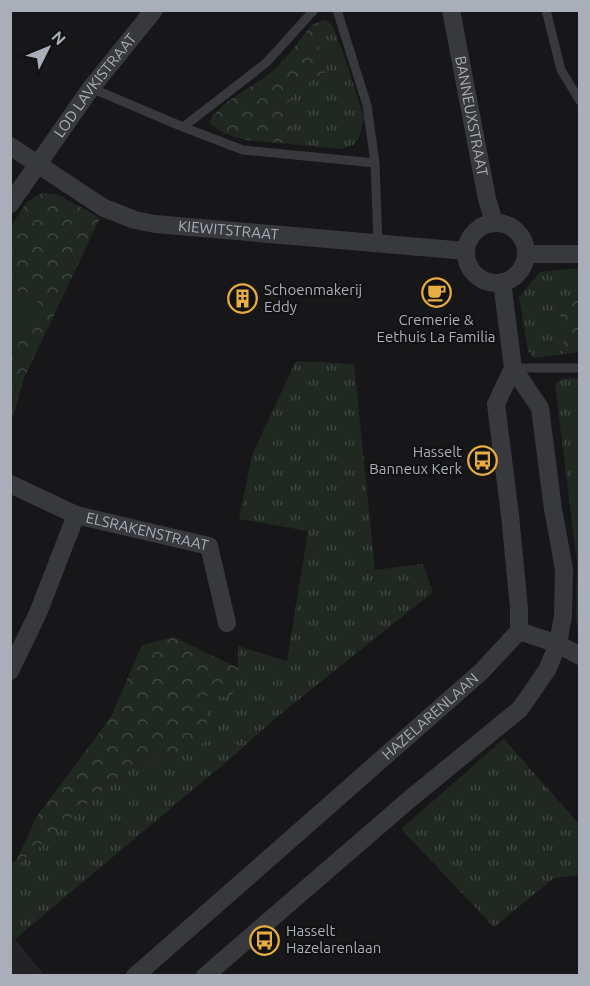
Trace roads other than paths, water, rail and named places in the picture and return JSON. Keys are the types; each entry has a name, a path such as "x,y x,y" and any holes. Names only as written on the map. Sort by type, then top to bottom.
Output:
{"street":[{"name":"LOD LAVKISTRAAT","path":"37,164 91,88 154,10"},
{"name":"BANNEUXSTRAAT","path":"451,10 487,199 494,222"},
{"name":"KIEWITSTRAAT","path":"10,146 104,208 135,220 154,224 466,251"},
{"path":"10,204 37,164"},
{"path":"494,222 503,223 512,228 525,244 525,260 519,272 502,282 493,282 476,275 470,268 466,251 468,243 477,230 494,222"},
{"path":"526,254 579,254"},
{"path":"205,975 411,798 520,709 547,670 558,644 563,616 564,569 553,509 540,408 513,368 502,282"},
{"path":"513,368 496,404 510,515 519,631 558,644 579,656"},
{"name":"ELSRAKENSTRAAT","path":"10,483 76,515 209,546 227,623"},
{"name":"ELSRAKENSTRAAT","path":"10,671 38,613 76,515"},
{"name":"HAZELARENLAAN","path":"135,975 482,671 519,631"}],"lane":[{"path":"183,127 266,63 315,10"},
{"path":"337,10 368,105 375,163 378,244"},
{"path":"546,10 561,70 579,101"},
{"path":"91,88 243,150 375,163"},
{"path":"513,368 579,368"}],"place":[{"name":"Cremerie & Eethuis La Familia","path":"436,293"},
{"name":"Schoenmakerij Eddy","path":"243,299"},
{"name":"Hasselt Banneux Kerk","path":"483,461"},
{"name":"Hasselt Hazelarenlaan","path":"265,940"}]}
